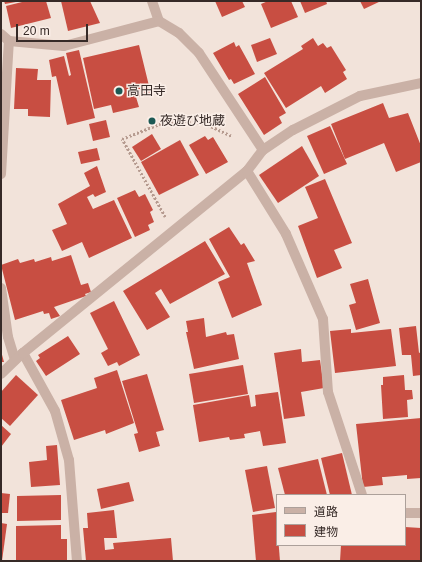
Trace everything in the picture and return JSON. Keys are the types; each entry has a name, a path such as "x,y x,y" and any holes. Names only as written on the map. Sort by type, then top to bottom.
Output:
{"street":[{"path":"152,1 159,21 179,33 199,53 263,150"},
{"path":"1,174 5,37 64,46 159,21"},
{"path":"1,374 19,356 173,233 247,171 263,150 293,130 360,96 421,83"},
{"path":"247,171 286,234 323,319 328,392 362,494"},
{"path":"1,288 8,337 55,411 69,460 77,561"},
{"path":"406,513 421,513"}],"path":[{"path":"173,233 122,139 159,124 184,121 204,122 237,138"}],"building":[{"path":"4,1 16,1 16,2 5,4"},
{"path":"26,1 46,1 51,18 11,28 6,6"},
{"path":"61,1 90,1 100,23 68,31"},
{"path":"215,1 242,1 245,7 222,17"},
{"path":"268,1 291,1 298,17 271,28 261,4"},
{"path":"300,1 326,1 327,4 305,13"},
{"path":"360,1 381,1 364,9"},
{"path":"270,38 277,54 257,62 251,45"},
{"path":"313,38 318,46 323,43 327,48 331,46 346,70 343,72 347,79 325,93 321,86 286,108 264,73 303,49 301,46"},
{"path":"234,42 236,47 239,45 255,74 234,84 231,79 229,80 213,53"},
{"path":"139,45 151,94 136,97 139,107 113,113 111,105 94,109 83,58"},
{"path":"79,50 95,118 67,125 56,76 52,77 49,60 64,56 69,76 71,75 66,53"},
{"path":"16,68 38,69 37,80 51,80 50,117 28,116 28,109 14,109"},
{"path":"265,77 286,113 279,117 282,123 264,135 238,94"},
{"path":"383,103 389,118 408,113 421,146 421,162 396,172 384,143 345,159 331,124"},
{"path":"106,120 110,137 93,141 89,124"},
{"path":"330,126 347,164 324,174 307,136"},
{"path":"152,134 161,149 141,161 132,147"},
{"path":"205,136 208,140 213,137 228,162 206,174 189,145"},
{"path":"180,140 199,175 159,195 141,162"},
{"path":"302,146 319,176 278,203 259,175"},
{"path":"97,148 100,160 81,164 78,152"},
{"path":"97,166 106,192 95,197 93,194 87,197 93,209 114,200 132,238 89,258 82,242 62,251 52,230 67,224 58,204 90,186 84,173"},
{"path":"325,179 352,243 334,250 342,268 317,278 298,226 318,218 305,187"},
{"path":"135,190 139,197 145,194 153,210 150,212 154,222 148,225 150,230 135,237 117,198"},
{"path":"229,227 241,245 244,243 255,261 247,263 262,305 232,318 218,282 230,277 209,239"},
{"path":"205,241 225,274 170,304 161,289 155,293 170,317 147,330 123,291"},
{"path":"71,255 81,285 88,283 91,292 85,294 86,296 54,307 60,316 51,319 49,313 44,314 43,311 15,320 1,265 18,259 20,263 34,259 35,262 51,257 52,261"},
{"path":"368,279 380,323 356,330 349,305 356,303 350,284"},
{"path":"114,301 140,355 119,366 117,362 108,366 101,353 108,349 90,313"},
{"path":"204,318 206,337 226,332 227,335 234,334 239,359 194,369 186,332 188,332 186,321"},
{"path":"416,326 419,353 421,352 421,375 413,376 411,355 402,355 399,328"},
{"path":"351,329 351,333 391,329 396,366 335,373 330,331"},
{"path":"68,336 80,354 46,376 36,361 40,358 38,355"},
{"path":"301,349 302,362 320,360 324,388 301,392 305,416 284,419 274,353"},
{"path":"1,351 4,362 1,362"},
{"path":"243,365 248,394 194,403 189,374"},
{"path":"117,370 134,423 106,434 105,430 74,440 61,400 97,388 94,378"},
{"path":"147,374 164,430 156,432 160,446 139,452 134,434 138,433 122,381"},
{"path":"16,375 38,395 10,426 1,418 1,392"},
{"path":"404,375 405,390 412,390 413,399 407,400 408,417 383,419 381,385 383,385 383,377"},
{"path":"278,392 286,443 263,446 260,431 244,434 245,438 230,440 229,437 199,442 193,405 249,395 251,407 256,406 255,395"},
{"path":"421,418 421,478 407,479 407,475 382,477 383,485 363,487 356,424"},
{"path":"1,425 11,434 1,447"},
{"path":"57,445 60,485 31,487 29,462 47,460 46,446"},
{"path":"342,453 352,494 330,494 321,458"},
{"path":"318,459 327,494 285,494 278,468"},
{"path":"267,466 275,508 253,512 245,470"},
{"path":"129,482 134,501 101,509 97,489"},
{"path":"1,493 10,494 8,513 1,513"},
{"path":"61,495 61,520 17,521 17,496"},
{"path":"114,510 117,538 104,538 105,550 114,549 113,543 171,538 173,561 86,561 83,528 88,528 87,513"},
{"path":"276,512 276,546 279,546 280,561 256,561 252,515"},
{"path":"1,523 7,524 2,561 1,561"},
{"path":"61,525 61,539 67,539 67,561 16,561 16,526"},
{"path":"406,527 421,528 421,561 340,561 341,546 406,546"}],"place":[{"name":"高田寺","path":"119,91"},
{"name":"夜遊び地蔵","path":"152,121"}]}
